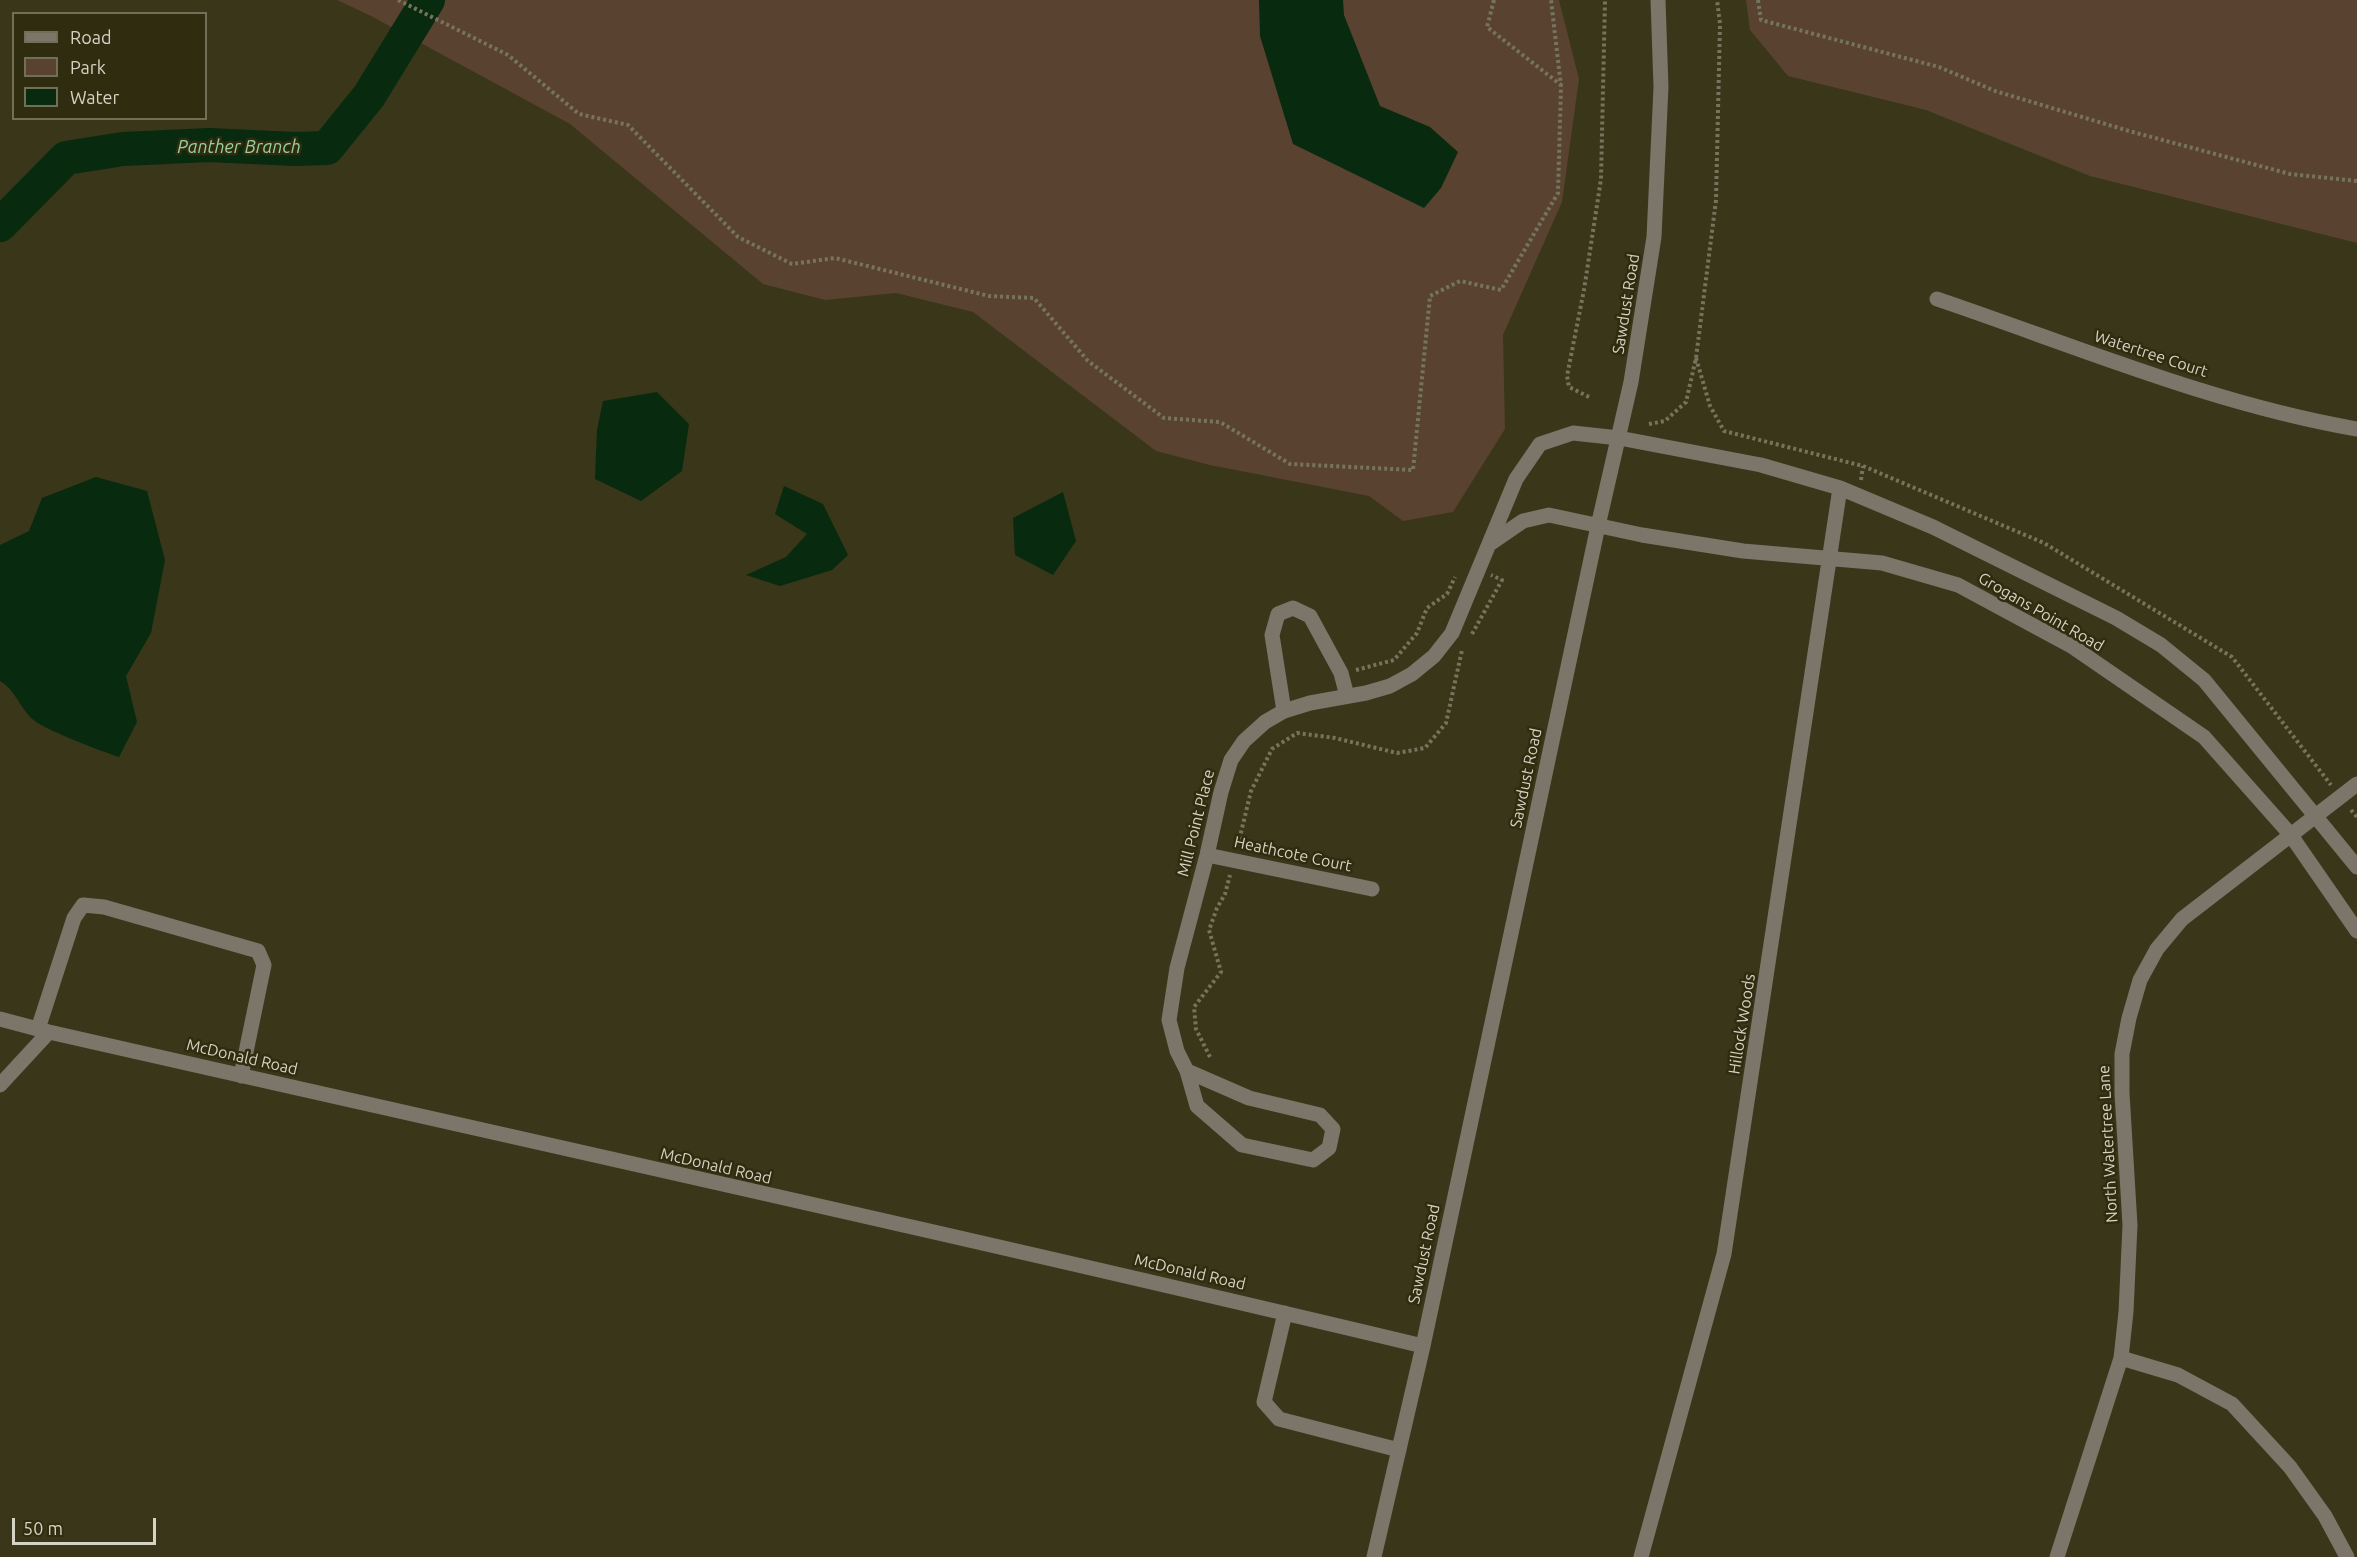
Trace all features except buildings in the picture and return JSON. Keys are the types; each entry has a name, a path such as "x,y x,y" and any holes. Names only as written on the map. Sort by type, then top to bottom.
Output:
{"street":[{"name":"Sawdust Road","path":"1374,1557 1424,1346 1598,526 1619,438 1642,320 1654,237 1661,87 1658,0"},
{"name":"Watertree Court","path":"1937,299 2161,379 2321,423 2357,429"},
{"name":"Mill Point Place","path":"1186,1071 1249,1098 1320,1115 1333,1129 1329,1148 1312,1160 1242,1145 1197,1106 1168,1020 1178,968 1231,760 1244,741 1265,722 1284,711 1310,703 1390,686 1412,674 1434,656 1452,633 1516,479 1540,444 1573,433 1619,438"},
{"name":"Grogans Point Road","path":"1619,438 1761,465 1840,488 1933,527 2116,618 2161,645 2204,680 2357,867"},
{"name":"Hillock Woods","path":"1641,1557 1724,1254 1840,488"},
{"path":"1491,543 1523,521 1549,515 1598,526"},
{"name":"Grogans Point Road","path":"1598,526 1743,551 1882,563 1958,585 2073,647 2204,737 2290,834 2357,930"},
{"path":"1284,711 1272,635 1278,614 1293,608 1310,616 1341,673 1347,696"},
{"name":"North Watertree Lane","path":"2057,1557 2121,1358 2126,1312 2130,1225 2122,1093 2122,1054 2140,980 2157,949 2182,919 2357,784"},
{"name":"Heathcote Court","path":"1207,855 1372,889"},
{"path":"0,1085 43,1030 74,918 83,905 104,907 258,951 264,965 241,1076"},
{"name":"McDonald Road","path":"0,1019 755,1193 1050,1258 1424,1346"},
{"path":"1285,1313 1264,1402 1279,1419 1399,1450"},
{"path":"2121,1358 2178,1375 2232,1404 2290,1467 2325,1516 2347,1557"}],"path":[{"path":"398,0 508,55 579,114 628,125 738,237 792,264 836,258 989,296 1034,298 1088,361 1164,418 1220,422 1290,464 1413,470 1430,296 1460,281 1501,290 1558,193 1561,86 1551,0"},
{"path":"1494,0 1486,27 1561,86"},
{"path":"1589,397 1569,387 1567,376 1584,290 1601,178 1605,0"},
{"path":"1649,424 1665,421 1686,402 1696,358 1716,200 1720,24 1717,0"},
{"path":"1758,0 1761,20 1938,67 2006,94 2290,174 2357,181"},
{"path":"1210,1057 1196,1029 1194,1007 1221,972 1209,930 1225,894 1251,791 1272,749 1297,733 1335,738 1397,753 1425,748 1446,723 1460,653 1502,580 1463,561 1447,594 1426,608 1417,633 1394,660 1341,673"}],"green space":[{"path":"337,0 1559,0 1579,79 1562,202 1503,335 1505,429 1453,512 1403,521 1369,496 1210,465 1156,451 973,312 896,293 825,300 763,284 570,124 371,16"},
{"path":"1746,0 2357,0 2357,243 2090,176 1926,110 1788,76 1750,30"}],"water":[{"path":"1259,0 1343,0 1344,15 1380,106 1430,127 1458,152 1441,188 1424,208 1293,144 1260,36"},
{"path":"657,392 689,424 682,471 641,501 595,479 597,430 603,401"},
{"path":"96,477 147,491 165,560 151,633 126,676 137,722 119,757 36,722 9,688 0,681 0,545 29,531 42,498"},
{"path":"784,486 823,504 848,555 832,570 780,586 746,575 786,557 807,534 775,514"},
{"path":"1063,492 1076,541 1053,575 1015,555 1013,518"}],"waterway":[{"name":"Panther Branch","path":"0,225 66,158 123,149 209,145 294,149 327,148 369,96 428,0"}]}
